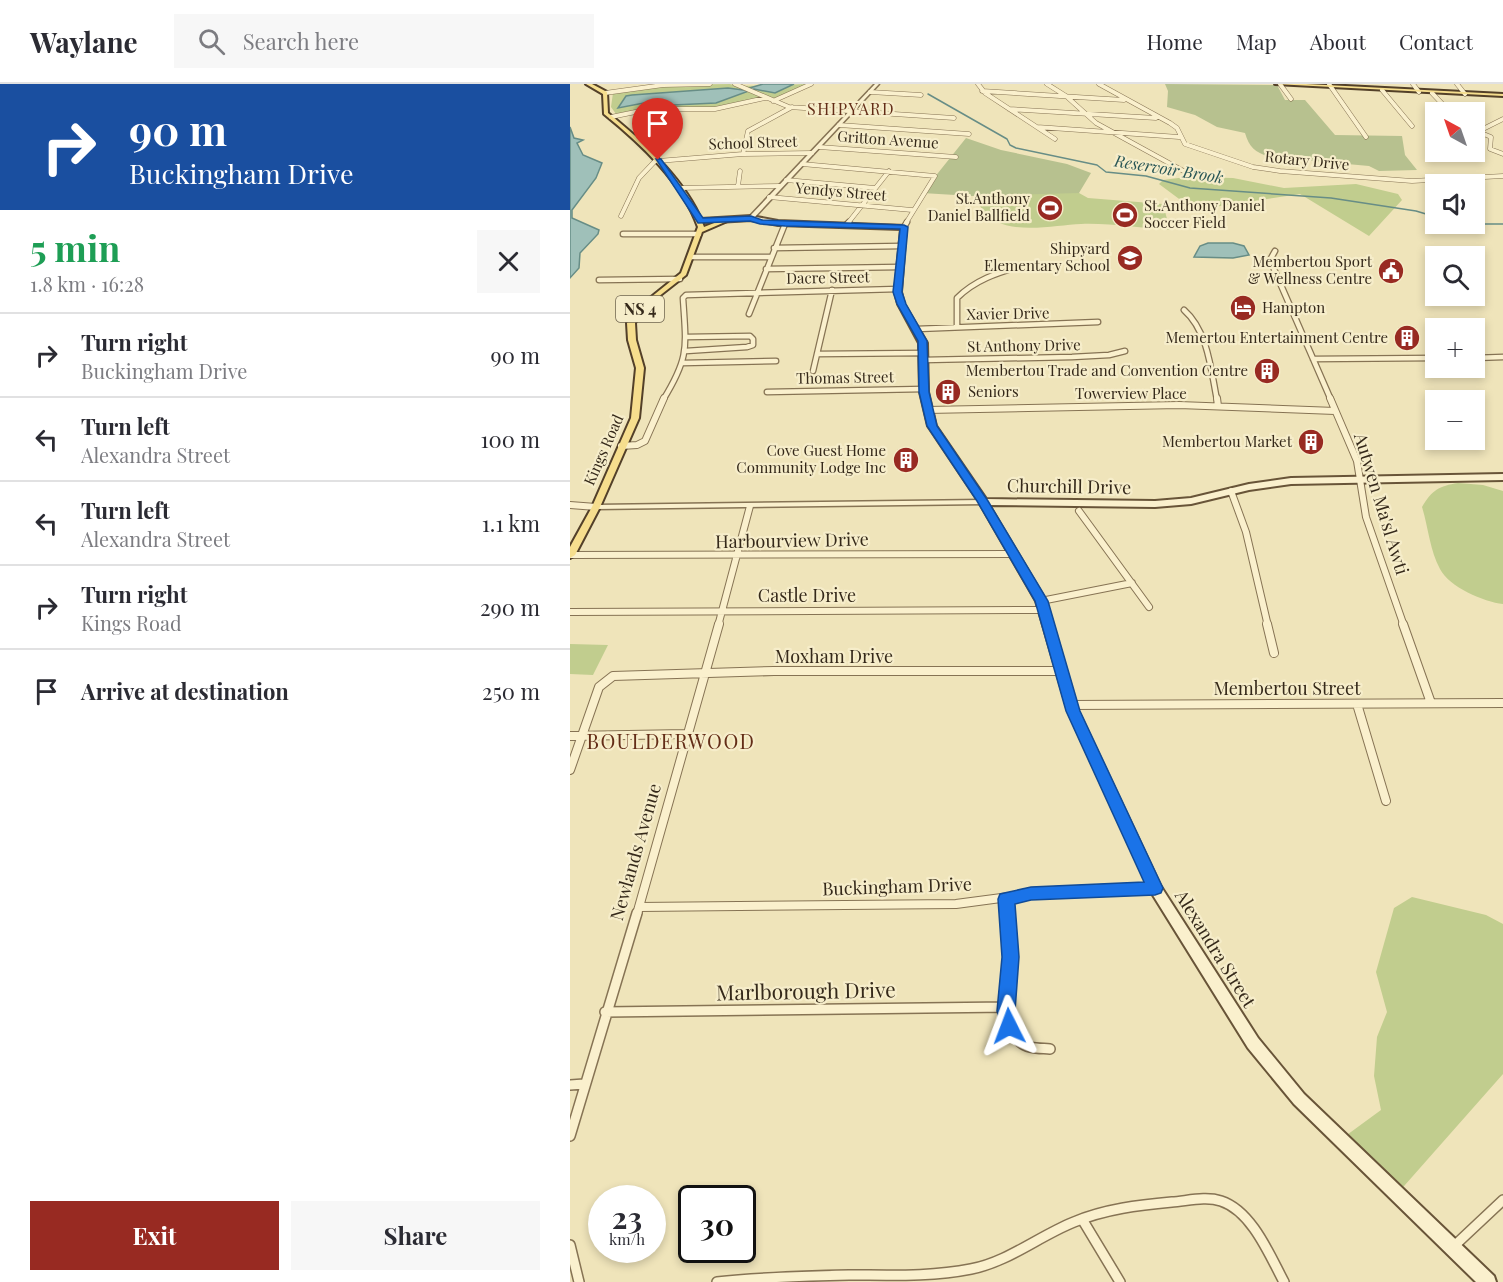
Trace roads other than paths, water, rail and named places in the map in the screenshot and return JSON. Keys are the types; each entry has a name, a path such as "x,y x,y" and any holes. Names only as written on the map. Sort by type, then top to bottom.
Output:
{"main road":[{"path":"588,84 605,93 605,111 657,160 679,188 700,221 751,218 760,222"},
{"path":"1120,84 1138,84"},
{"path":"1279,84 1371,86 1382,90 1503,95"},
{"path":"699,233 730,219 785,224 904,227"},
{"name":"Kings Road","path":"570,555 596,507 635,418 640,368 632,340 631,323 642,307 680,279 691,257 699,233 700,221"},
{"path":"878,226 902,242"},
{"name":"Alexandra Street","path":"904,227 898,289 901,304 917,329 924,357 924,388 932,426 983,501 1043,606 1071,705 1155,888 1253,1043 1299,1099 1488,1282"},
{"name":"Churchill Drive","path":"983,501 1155,504 1191,501 1231,491 1291,481 1503,477"}],"street":[{"path":"605,93 666,84 710,84"},
{"path":"773,101 811,84"},
{"path":"751,218 877,84"},
{"path":"978,84 982,91 1055,139"},
{"path":"1047,84 1066,96 1085,114 1188,174"},
{"name":"Rotary Drive","path":"1099,84 1125,100 1163,118 1177,128 1179,137 1190,146 1253,167 1410,180 1503,176"},
{"path":"1279,84 1291,99"},
{"path":"1413,84 1419,92"},
{"path":"1457,84 1465,94"},
{"path":"737,85 792,107 954,118"},
{"path":"1330,86 1366,137"},
{"path":"1382,90 1412,126"},
{"path":"982,91 1125,100"},
{"path":"870,92 921,95"},
{"path":"1432,93 1441,102"},
{"path":"610,117 653,108 712,109 766,98"},
{"path":"742,154 748,131 792,107"},
{"path":"1009,109 1163,118"},
{"path":"1133,116 1148,112"},
{"path":"1485,127 1503,119"},
{"path":"839,125 969,134"},
{"path":"1037,127 1179,137"},
{"path":"1485,135 1491,138 1490,149 1503,154"},
{"name":"Gritton Avenue","path":"819,147 956,157"},
{"name":"School Street","path":"657,160 742,154 812,153"},
{"path":"621,216 632,186 643,169 657,160"},
{"path":"802,164 936,176 912,210 904,227"},
{"path":"738,186 740,171"},
{"path":"846,225 890,171"},
{"path":"786,180 876,188"},
{"path":"679,188 780,186"},
{"name":"Yendys Street","path":"769,197 912,210"},
{"path":"749,314 785,224"},
{"path":"623,234 699,233"},
{"path":"774,248 902,242"},
{"name":"Autwen Ma'sl Awti","path":"1275,251 1270,260 1357,461 1366,517 1431,703"},
{"path":"691,257 771,257"},
{"path":"957,327 957,298 961,293 985,278 1021,266"},
{"path":"766,269 900,267"},
{"path":"599,280 680,279"},
{"name":"Dacre Street","path":"686,337 685,295 694,292 898,289"},
{"path":"813,371 832,290"},
{"path":"1184,310 1196,321 1209,364 1218,406"},
{"name":"Xavier Drive","path":"917,329 1098,322"},
{"path":"621,446 637,445 645,441 652,422 683,363 686,337 750,336 753,339 753,345 747,347 686,351"},
{"name":"St Anthony Drive","path":"817,354 1072,357 1109,355 1125,351"},
{"path":"1485,358 1503,357"},
{"path":"1313,359 1425,358"},
{"path":"683,363 776,361"},
{"name":"Thomas Street","path":"766,392 924,388"},
{"name":"Towerview Place","path":"927,410 1218,406 1335,411"},
{"path":"1231,491 1246,532 1274,653"},
{"name":"Churchill Drive","path":"596,507 983,501"},
{"path":"570,505 596,507"},
{"name":"Newlands Avenue","path":"570,1136 605,1012 639,907 750,506"},
{"path":"1079,511 1149,608"},
{"name":"Harbourview Drive","path":"570,555 1014,554"},
{"name":"Castle Drive","path":"570,612 720,612 1043,606 1132,583"},
{"name":"Moxham Drive","path":"582,735 600,686 609,678 666,673 1060,670"},
{"name":"Membertou Street","path":"1071,705 1503,703"},
{"path":"1357,704 1386,801"},
{"path":"570,736 686,734"},
{"path":"570,770 582,735"},
{"name":"Buckingham Drive","path":"639,907 927,905 1006,899 1031,894 1155,888"},
{"path":"1006,899 1010,957 1007,1007 1009,1026 1015,1036 1036,1048 1050,1049"},
{"name":"Marlborough Drive","path":"605,1012 1007,1007"},
{"path":"570,1085 584,1084"},
{"path":"1453,1247 1503,1200"},
{"path":"717,1282 754,1278 913,1281 986,1265 1082,1219 1106,1212 1163,1203 1224,1201 1233,1205 1251,1227 1284,1282"},
{"path":"1082,1219 1120,1282"},
{"path":"570,1245 579,1282"}],"water":[{"path":"763,84 794,84 775,93 754,89 716,103 673,105 649,102 618,108 626,96 632,95 728,88 743,90"},
{"path":"570,127 574,138 583,140 577,143 583,155 602,163 596,178 572,210 572,218 599,230 580,253 579,268 570,278"},
{"path":"1208,243 1233,243 1244,246 1249,255 1233,258 1194,257 1200,246"}],"waterway":[{"name":"Reservoir Brook","path":"928,94 1007,139 1010,145 1016,148 1097,165 1106,172 1146,176 1190,188 1331,198 1425,214"},
{"name":"Reservoir Brook","path":"1485,224 1503,224"}],"place":[{"name":"St.Anthony Daniel Ballfield","path":"1050,208"},
{"name":"St.Anthony Daniel Soccer Field","path":"1125,215"},
{"name":"Shipyard Elementary School","path":"1130,258"},
{"name":"Membertou Sport & Wellness Centre","path":"1391,271"},
{"name":"Hampton","path":"1243,308"},
{"name":"Memertou Entertainment Centre","path":"1407,338"},
{"name":"Membertou Trade and Convention Centre","path":"1267,371"},
{"name":"Seniors","path":"948,392"},
{"name":"Membertou Market","path":"1311,442"},
{"name":"Cove Guest Home Community Lodge Inc","path":"906,460"}],"district":[{"name":"SHIPYARD","path":"851,109"},
{"name":"BOULDERWOOD","path":"671,742"}]}
